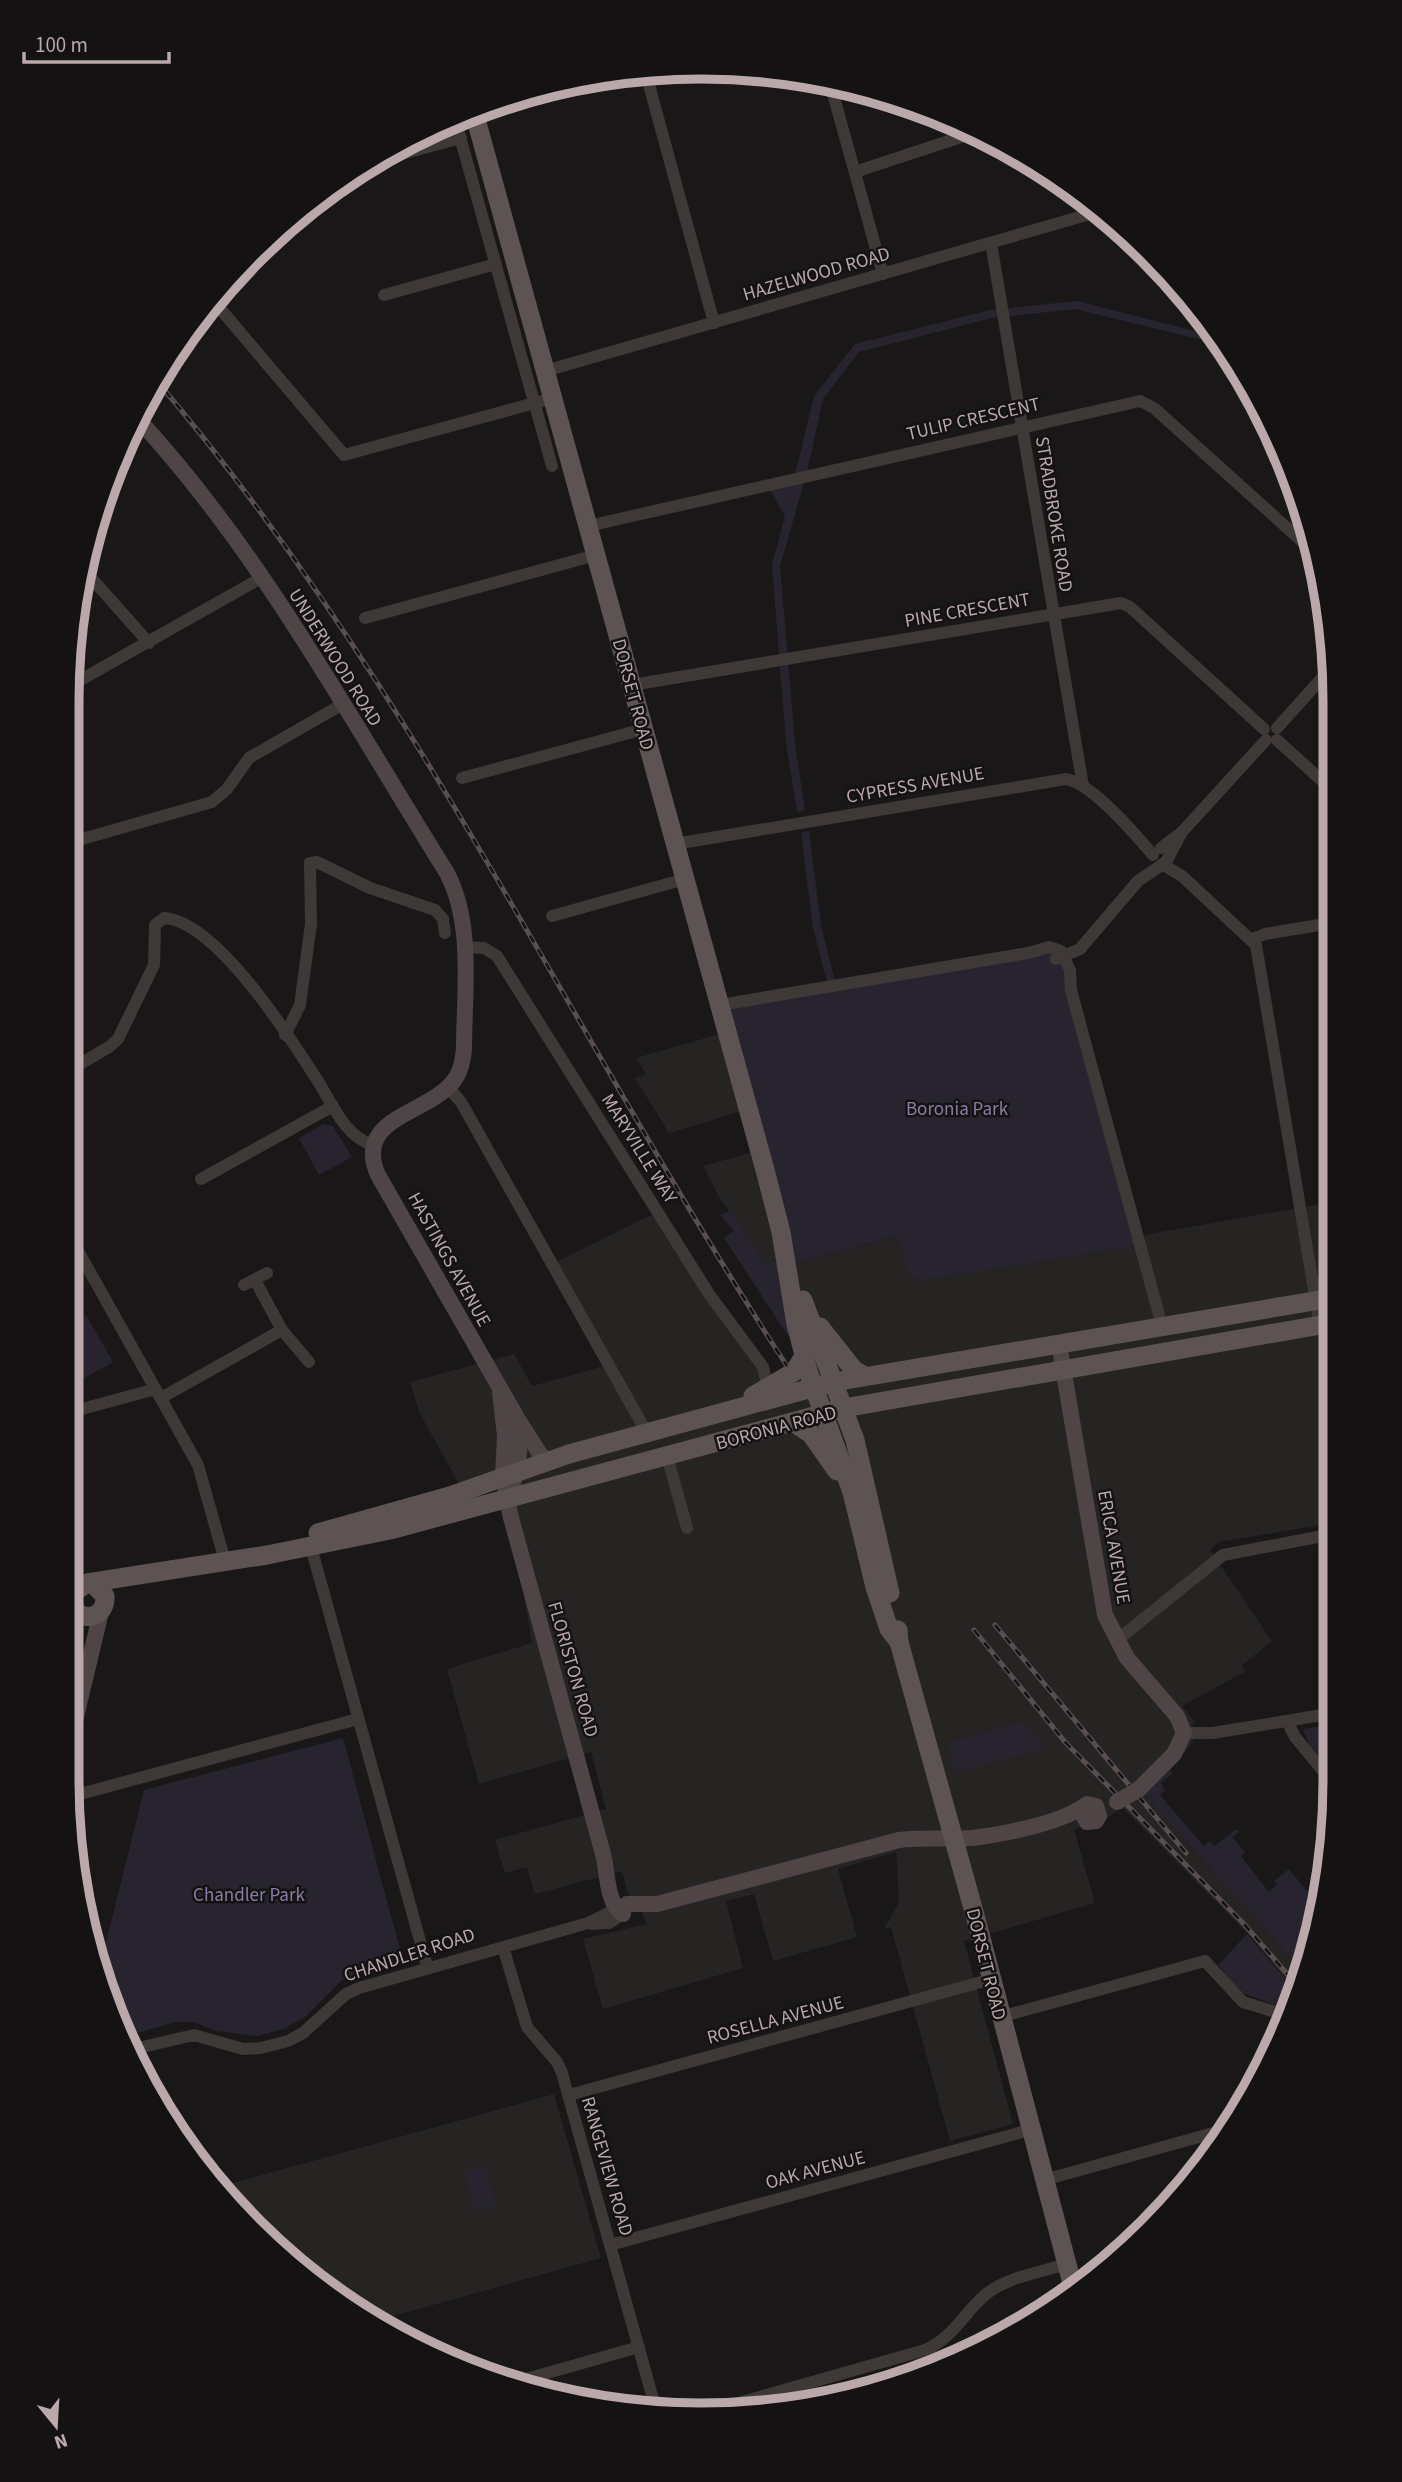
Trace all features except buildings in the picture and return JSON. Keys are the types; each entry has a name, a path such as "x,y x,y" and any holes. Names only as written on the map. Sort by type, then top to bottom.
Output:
{"main road":[{"name":"DORSET ROAD","path":"476,121 545,371 543,400 588,526 782,1232 791,1278 792,1305 804,1356 852,1493 867,1563 889,1629 898,1642"},
{"name":"UNDERWOOD ROAD","path":"143,425 191,481 261,578 452,883 461,912 464,943"},
{"path":"374,1145 393,1120 448,1087 457,1076 464,1049 464,943"},
{"name":"HASTINGS AVENUE","path":"374,1145 373,1163 378,1175 516,1416 519,1435 510,1473 508,1500"},
{"name":"DORSET ROAD","path":"791,1278 803,1300 847,1362 858,1374 865,1376"},
{"name":"DORSET ROAD","path":"803,1300 855,1440 898,1626 898,1642 992,1979 1071,2281"},
{"name":"BORONIA ROAD","path":"226,1560 267,1545 325,1532 450,1496 569,1454 834,1382 1323,1300"},
{"name":"BORONIA ROAD","path":"92,1583 311,1547 508,1500 844,1408 1323,1325"},
{"name":"ERICA AVENUE","path":"1059,1344 1102,1600 1116,1641 1177,1716 1184,1733"},
{"name":"BORONIA ROAD","path":"717,1413 768,1388 799,1367 804,1356"},
{"name":"HASTINGS AVENUE","path":"499,1390 510,1473"},
{"path":"855,1440 858,1428 872,1414 920,1393"},
{"path":"516,1416 548,1461"},
{"path":"600,1446 648,1448 667,1457 670,1441 693,1420"},
{"path":"793,1422 811,1434 852,1493"},
{"path":"569,1454 577,1480"},
{"name":"FLORISTON ROAD","path":"508,1500 610,1880 622,1909"},
{"name":"BORONIA ROAD","path":"87,1613 151,1574"},
{"path":"79,1587 92,1583 103,1591 87,1613 88,1660 79,1699"},
{"name":"CHANDLER ROAD","path":"622,1909 657,1904 868,1847 930,1836 980,1837 1091,1813 1139,1789 1174,1754 1184,1733"}],"street":[{"path":"648,81 714,323"},
{"path":"833,93 883,274"},
{"path":"458,128 495,264 543,400 552,466"},
{"path":"855,172 962,137"},
{"path":"409,152 461,138"},
{"name":"HAZELWOOD ROAD","path":"545,371 1089,214"},
{"name":"STRADBROKE ROAD","path":"990,243 1079,783"},
{"path":"384,295 495,264"},
{"path":"219,307 344,455 543,400"},
{"name":"TULIP CRESCENT","path":"588,526 1130,402 1148,403 1302,542"},
{"path":"365,618 596,555"},
{"path":"79,681 261,578"},
{"path":"91,579 149,643"},
{"name":"PINE CRESCENT","path":"632,685 1118,603 1127,605 1323,782"},
{"path":"1061,955 1080,949 1091,933 1322,677"},
{"path":"79,840 212,802 227,789 248,758 341,705"},
{"path":"462,778 644,729"},
{"name":"CYPRESS AVENUE","path":"676,844 1060,779 1079,783"},
{"path":"1079,783 1252,939 1257,950 1323,1295"},
{"path":"285,1035 297,1014 301,998 311,924 310,863 317,862 370,888 435,910 443,919 445,933"},
{"path":"552,916 685,879"},
{"path":"80,1064 109,1047 119,1036 136,996 154,965 155,925 164,918 180,922 219,947 285,1035 352,1134 374,1145"},
{"path":"1252,939 1262,934 1323,924"},
{"name":"MARYVILLE WAY","path":"464,943 484,948 497,956 696,1274 761,1363 768,1378 768,1388"},
{"path":"720,1005 1028,953 1049,947 1061,955 1162,1326"},
{"path":"448,1087 461,1102 647,1433"},
{"path":"201,1179 333,1105"},
{"path":"79,1252 198,1465 226,1560"},
{"path":"255,1279 282,1330 309,1362"},
{"path":"79,1410 159,1393 282,1330"},
{"path":"667,1457 687,1528"},
{"path":"1116,1641 1223,1555 1323,1536"},
{"path":"311,1547 427,1966"},
{"path":"1184,1733 1213,1733 1323,1715"},
{"path":"79,1794 358,1719"},
{"path":"1287,1721 1295,1737 1323,1771"},
{"name":"CHANDLER ROAD","path":"139,2048 194,2035 243,2049 261,2048 288,2041 303,2033 345,1994 427,1966 588,1923 601,1926 622,1909"},
{"name":"RANGEVIEW ROAD","path":"503,1947 527,2027 557,2062 569,2095 654,2401"},
{"path":"1000,2017 1208,1962 1243,2001 1278,2013"},
{"name":"ROSELLA AVENUE","path":"569,2095 992,1979"},
{"name":"OAK AVENUE","path":"610,2245 1030,2130"},
{"path":"1044,2180 1209,2140"},
{"path":"742,2402 925,2350 948,2337 983,2297 995,2288 1067,2264"},
{"path":"528,2378 639,2347"}],"shaded area":[{"path":"727,1032 749,1109 669,1133 635,1078 646,1074 636,1058"},
{"path":"760,1150 787,1258 765,1264 718,1195 703,1166"},
{"path":"1323,1204 1323,1525 1219,1542 1210,1550 1272,1641 1241,1666 1246,1671 1182,1706 1195,1722 1192,1727 1193,1742 1168,1773 1143,1793 1295,1963 1289,1983 1254,1940 1122,1807 1099,1824 1074,1829 1095,1903 964,1941 1013,2124 950,2141 891,1927 884,1929 899,1902 896,1852 838,1869 857,1937 773,1961 754,1894 726,1901 743,1968 603,2009 583,1939 646,1924 637,1899 628,1894 622,1871 535,1894 527,1867 505,1873 495,1840 606,1809 591,1752 479,1784 447,1669 532,1643 508,1500 502,1476 463,1491 419,1412 410,1382 514,1354 532,1386 608,1365 552,1264 657,1212 768,1378 801,1364 788,1265 898,1236 910,1274 922,1281 1140,1245 1138,1236"},
{"path":"554,2094 601,2258 387,2318 322,2275 261,2221 228,2185"}],"green space":[{"path":"1077,301 1203,333 1209,342 1075,309 992,318 859,352 823,399 806,476 780,566 795,743 805,811 797,812 786,743 772,565 785,516 767,485 794,479 814,396 855,344 990,310"},
{"name":"Boronia Park","path":"809,831 821,925 836,985 1043,951 1062,958 1140,1245 922,1281 909,1274 897,1236 788,1265 798,1333 788,1336 724,1238 734,1231 720,1215 731,1211 765,1264 786,1258 720,1005 828,986 813,928 801,833"},
{"path":"324,1124 333,1126 352,1157 319,1175 299,1138"},
{"path":"86,1315 113,1362 79,1381 79,1319"},
{"path":"1021,1722 1045,1748 956,1773 948,1743"},
{"path":"1323,1726 1323,1761 1309,1744 1303,1729"},
{"name":"Chandler Park","path":"343,1738 404,1964 342,1980 306,2016 284,2029 257,2036 216,2031 194,2022 175,2022 133,2034 103,1953 144,1790"},
{"path":"1170,1770 1173,1773 1161,1783 1165,1790 1160,1795 1204,1846 1210,1841 1215,1846 1236,1829 1239,1832 1232,1837 1245,1852 1241,1856 1269,1892 1277,1885 1274,1881 1289,1869 1312,1897 1295,1963 1143,1793"},
{"path":"1247,1934 1289,1984 1281,2007 1242,1993 1218,1965"},
{"path":"486,2165 496,2205 475,2211 464,2172"}],"railway":[{"path":"163,389 247,494 331,613 411,736 709,1242 787,1366"},
{"path":"995,1625 1186,1853"},
{"path":"974,1630 1065,1742 1244,1924 1291,1978"}]}
